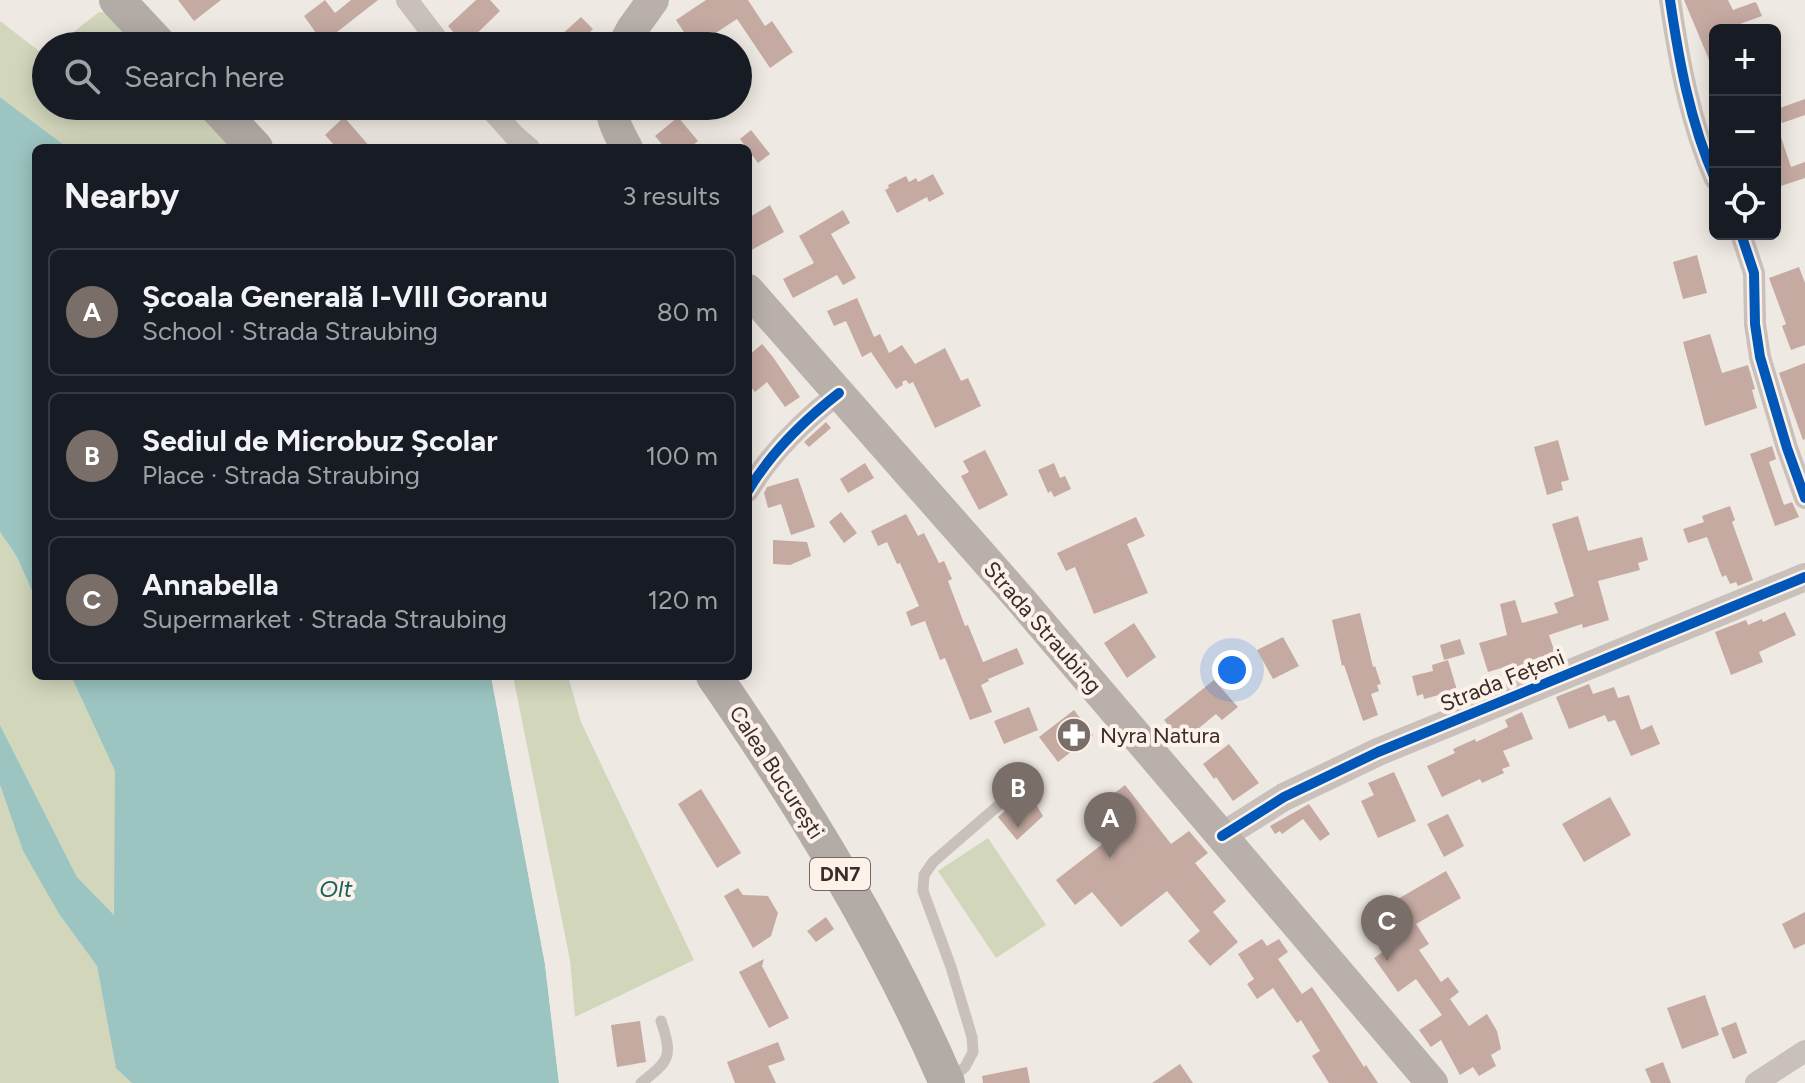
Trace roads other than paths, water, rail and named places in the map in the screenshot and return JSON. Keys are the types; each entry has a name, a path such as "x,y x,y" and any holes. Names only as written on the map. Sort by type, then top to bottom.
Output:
{"highway":[{"path":"117,0 147,32"},
{"path":"229,120 251,144"},
{"name":"Calea București","path":"717,680 843,877 906,995 947,1082"}],"main road":[{"path":"630,32 653,0"},
{"path":"614,120 625,144"},
{"name":"Strada Straubing","path":"752,295 1020,599 1432,1083"}],"street":[{"path":"407,0 431,32"},
{"path":"1670,0 1681,67 1698,133 1711,168"},
{"path":"501,120 524,144"},
{"path":"1743,240 1754,273 1755,324 1760,357 1782,434 1805,498"},
{"path":"752,485 776,451 839,393"},
{"name":"Strada Fețeni","path":"1222,836 1324,776 1805,577"},
{"path":"1766,1080 1805,1051"}],"lane":[{"path":"947,1082 965,1067 973,1052 972,1037 923,891 924,875 933,862 1021,786"},
{"path":"641,1083 661,1067 669,1054 661,1021"}],"water":[{"path":"0,97 63,144 32,144 32,591 17,557 0,532"},
{"name":"Olt","path":"73,680 492,680 545,964 559,1083 132,1083 116,1068 97,966 59,914 23,851 0,785 0,725 77,877 114,915 115,771"}],"place":[{"name":"Nyra Natura","path":"1074,735"},
{"name":"Sediul de Microbuz Școlar","path":"1018,828"},
{"name":"Școala Generală I-VIII Goranu","path":"1110,858"},
{"name":"Annabella","path":"1387,961"}]}
